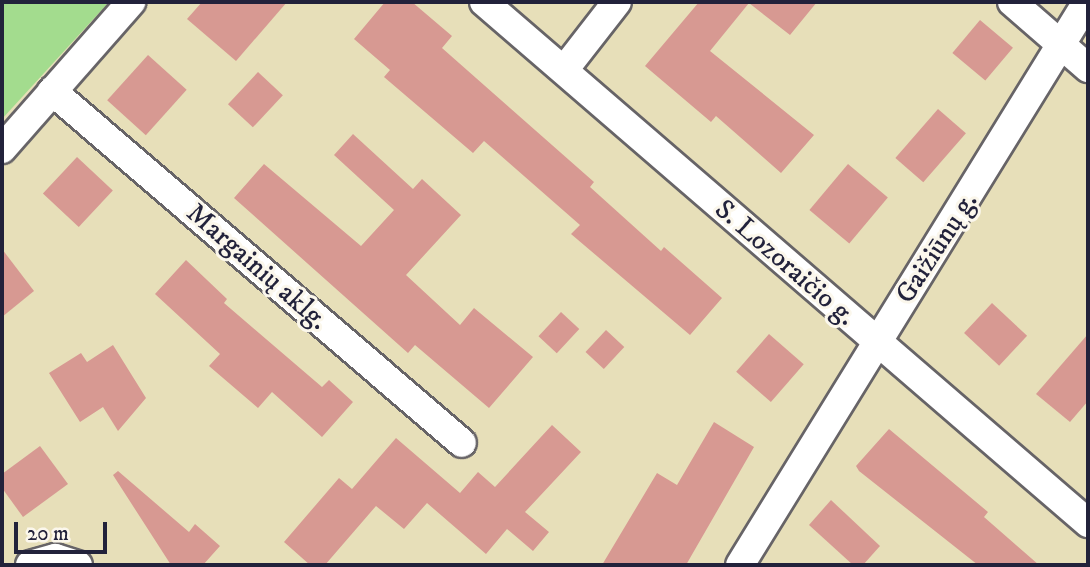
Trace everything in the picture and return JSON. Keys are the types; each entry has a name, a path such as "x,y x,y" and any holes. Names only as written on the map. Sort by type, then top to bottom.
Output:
{"street":[{"path":"2,149 131,2"},
{"name":"S. Lozoraičio g.","path":"484,2 876,343 1088,523"},
{"path":"564,70 617,2"},
{"path":"1012,2 1088,68"},
{"name":"Gaižiūnų g.","path":"740,565 1087,2"},
{"name":"Margainių aklg.","path":"52,91 462,443"},
{"path":"30,565 55,558 78,565"}],"green space":[{"path":"2,2 109,2 2,119"}],"building":[{"path":"202,2 287,2 236,61 187,19"},
{"path":"385,2 412,2 452,36 442,48 594,182 590,187 661,251 664,247 722,298 690,335 571,234 580,225 484,141 473,153 384,77 390,70 354,39"},
{"path":"699,2 817,2 790,35 749,3 710,51 814,135 781,173 716,116 711,122 645,66"},
{"path":"980,20 1013,48 985,81 952,53"},
{"path":"148,55 187,90 146,135 107,100"},
{"path":"258,72 283,95 253,127 228,104"},
{"path":"938,109 966,133 923,182 895,158"},
{"path":"353,134 413,189 422,179 461,215 406,275 460,325 474,308 533,357 489,408 415,345 408,353 234,198 264,164 361,246 394,210 334,155"},
{"path":"77,157 113,190 79,227 43,194"},
{"path":"848,164 888,197 849,243 809,210"},
{"path":"2,249 34,291 2,317"},
{"path":"186,260 227,299 224,303 322,387 329,380 353,402 322,437 272,392 258,408 209,366 220,354 155,294"},
{"path":"992,303 1027,336 999,366 964,333"},
{"path":"561,312 579,329 557,353 538,336"},
{"path":"606,330 624,347 604,369 586,352"},
{"path":"769,334 804,364 771,402 736,372"},
{"path":"1088,334 1088,401 1070,422 1036,394"},
{"path":"113,345 146,398 118,431 103,407 80,422 49,373 81,353 87,362"},
{"path":"714,422 754,447 686,565 602,565 657,473 677,485"},
{"path":"552,425 581,452 525,512 549,532 533,551 507,529 486,554 427,503 404,529 376,506 325,565 310,565 284,542 339,478 352,489 396,438 460,493 478,472 495,487"},
{"path":"889,429 988,512 984,517 1039,565 978,565 859,471 856,466"},
{"path":"40,446 68,484 23,517 2,488 2,474"},
{"path":"118,471 189,532 195,524 220,546 203,565 171,565 113,475"},
{"path":"831,500 880,546 863,565 853,565 809,525"}]}
